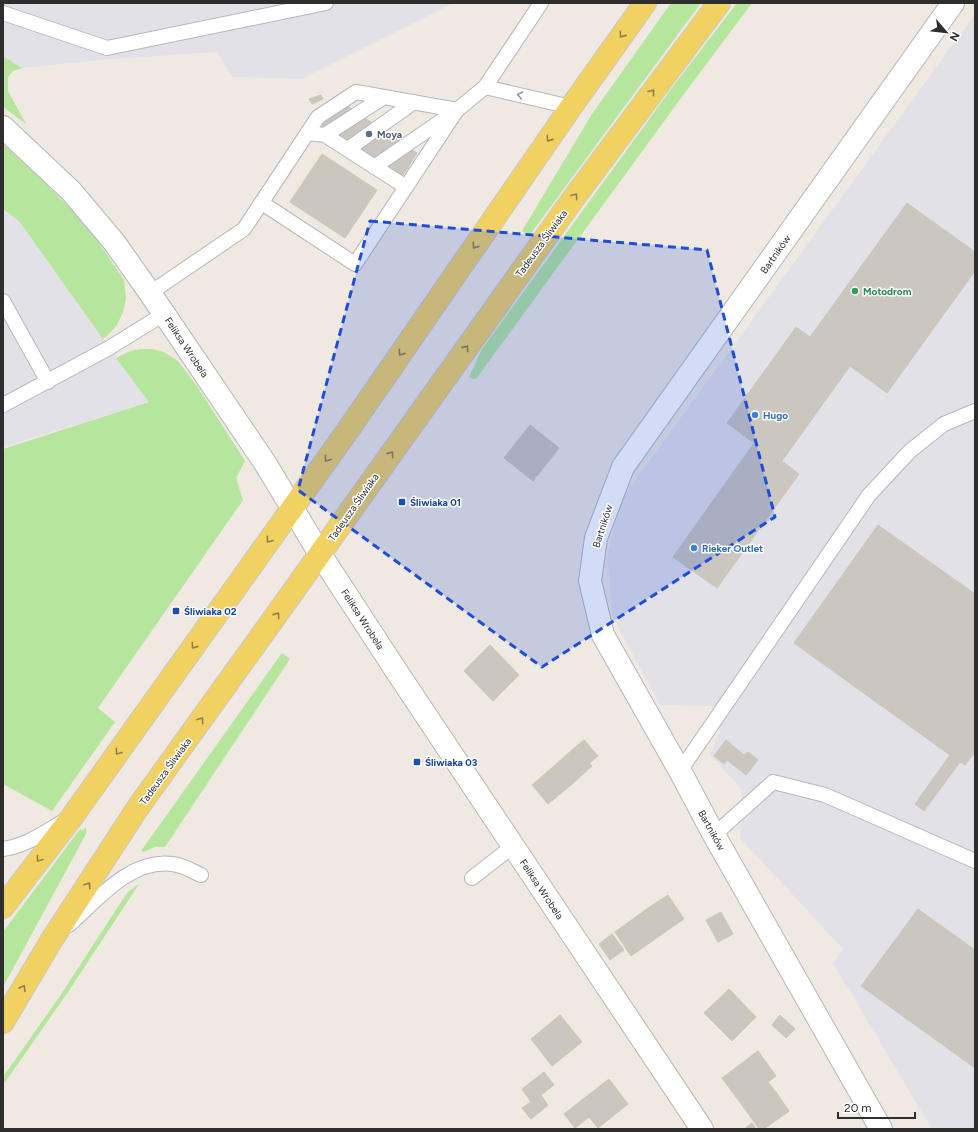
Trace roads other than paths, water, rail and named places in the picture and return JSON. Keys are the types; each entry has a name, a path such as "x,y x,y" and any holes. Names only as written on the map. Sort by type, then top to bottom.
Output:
{"main road":[{"path":"3,907 72,817 348,430 571,107 645,3"},
{"name":"Tadeusza Śliwiaka","path":"3,1022 51,941 139,806 573,199 719,3"}],"street":[{"name":"Bartników","path":"881,1129 714,835 603,634 590,581 596,538 623,467 952,3"},
{"name":"Feliksa Wrobela","path":"3,127 71,192 114,242 150,293 265,463 320,554 702,1129"}],"lane":[{"path":"3,13 108,48 326,3"},
{"path":"374,167 457,110 485,87 541,3"},
{"path":"485,87 571,107"},
{"path":"150,293 244,229 318,117 356,92 457,110"},
{"path":"325,135 384,97"},
{"path":"348,149 414,102"},
{"path":"262,203 355,264 457,110"},
{"path":"308,133 325,135 406,187"},
{"path":"3,301 48,382"},
{"path":"3,405 109,348 164,314"},
{"path":"680,771 869,495 910,451 944,424 975,411"},
{"path":"714,835 773,782 825,795 975,861"},
{"path":"3,849 25,843 72,817"},
{"path":"472,878 513,846"},
{"path":"51,941 114,884 133,872 148,865 173,864 187,868 201,875"}],"place":[{"name":"Moya","path":"369,134"},
{"name":"Motodrom","path":"855,291"},
{"name":"Hugo","path":"755,415"},
{"name":"Śliwiaka 01","path":"402,502"},
{"name":"Rieker Outlet","path":"694,548"},
{"name":"Śliwiaka 02","path":"176,611"},
{"name":"Śliwiaka 03","path":"417,762"}]}
